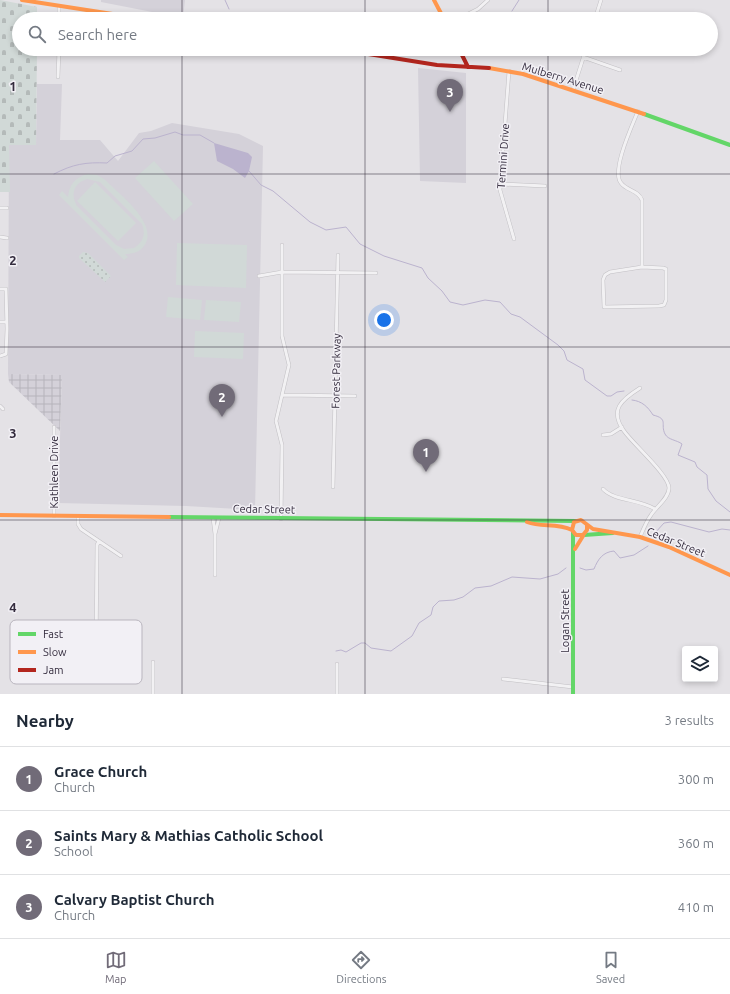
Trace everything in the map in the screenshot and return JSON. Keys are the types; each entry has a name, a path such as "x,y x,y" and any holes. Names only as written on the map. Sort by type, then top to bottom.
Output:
{"main road":[{"path":"22,0 98,12"},
{"path":"434,0 440,12"},
{"name":"Mulberry Avenue","path":"381,56 437,65 509,71 638,111 730,145"},
{"path":"462,56 468,67"},
{"name":"Cedar Street","path":"0,515 576,521"},
{"name":"Cedar Street","path":"527,521 532,524 562,525 572,531"},
{"path":"574,549 587,530 587,525 584,521 576,521 572,526 572,531 578,536 583,535"},
{"name":"Cedar Street","path":"587,525 593,529 640,537 669,547 730,576"},
{"name":"Logan Street","path":"572,531 574,549 573,694"},
{"name":"Cedar Street","path":"583,535 613,533"}],"street":[{"path":"472,12 488,0"},
{"path":"597,12 601,0"},
{"path":"59,6 59,12"},
{"path":"58,56 58,77"},
{"path":"573,90 583,57 620,70"},
{"name":"Termini Drive","path":"509,71 505,143 500,195 514,239"},
{"path":"638,111 620,160 618,176 622,185 638,193 642,200 642,267"},
{"path":"500,184 545,186"},
{"path":"0,208 7,208"},
{"path":"0,237 7,238"},
{"path":"281,519 282,445 276,421 289,365 282,336 282,245"},
{"name":"Forest Parkway","path":"333,487 338,255"},
{"path":"642,267 663,268 666,270 666,300 664,305 604,307 603,280 605,275 610,272 642,267"},
{"path":"258,276 282,272 376,273"},
{"path":"0,289 6,289 7,322 7,349 5,355 0,356"},
{"path":"0,322 7,322"},
{"path":"640,388 630,394 617,410 616,417 635,446 658,468 668,483 668,493 655,509 640,537"},
{"path":"283,395 355,396"},
{"path":"0,406 3,409"},
{"name":"Kathleen Drive","path":"54,427 54,516"},
{"path":"603,435 611,434 622,427"},
{"path":"603,489 610,494 644,503 655,509"},
{"path":"78,516 79,527 121,556"},
{"path":"213,518 215,534 215,575"},
{"path":"215,534 219,518"},
{"path":"96,620 97,545 99,541"},
{"path":"153,662 153,694"},
{"path":"337,664 337,694"},
{"path":"503,679 573,687"}],"shaded area":[{"path":"101,0 185,0 184,12 152,12 101,2"},
{"path":"418,68 466,73 466,183 420,181"},
{"path":"37,84 62,84 60,140 100,140 118,161 139,133 151,131 172,123 239,134 263,146 255,510 186,506 58,503 62,375 8,374 9,145 36,145"},
{"path":"214,143 248,153 252,157 249,171 245,178 233,169 217,161"},
{"path":"8,374 62,375 60,431 9,382"}],"green space":[{"path":"0,0 37,7 37,12 12,12 12,56 37,56 36,145 9,145 10,192 0,192"},
{"path":"154,161 193,204 174,221 135,178"},
{"path":"83,175 97,175 104,179 127,201 142,219 146,228 147,237 144,246 136,252 125,254 128,257 124,260 59,195 62,191 68,197 71,185 76,179","holes":["87,179 100,182 142,224 144,235 142,241 134,248 124,249 116,245 77,206 74,197 74,190 76,186"]},
{"path":"95,182 136,223 118,241 77,201"},
{"path":"177,243 247,245 246,288 176,285"},
{"path":"83,252 88,253 111,276 105,282 79,258"},
{"path":"168,297 202,300 200,320 166,317"},
{"path":"206,300 241,302 239,322 204,320"},
{"path":"195,331 244,333 243,359 194,357"}],"waterway":[{"path":"225,0 229,9"},
{"path":"512,11 519,0"},
{"path":"54,174 80,164 107,163 115,156 132,151 143,139 155,138 175,132 183,135 200,135 214,143"},
{"path":"249,171 261,185 273,191 310,222 326,230 346,227 360,244 384,256 422,268 428,278 442,291 450,302 463,305 485,300 500,302 511,314 520,317 558,345 564,351 567,360 583,369 585,380 607,396 624,391"},
{"path":"632,400 642,403 653,415 663,420 666,436 682,444 678,455 695,462 697,467 707,475 708,489 716,501 730,512"},
{"path":"655,533 664,523 671,522 709,532 722,529 730,530"},
{"path":"580,568 586,570 594,569 601,557 610,552 614,551 620,558 634,555 648,546"},
{"path":"336,651 341,650 346,652 361,643 365,643 371,648 391,651 412,636 419,623 431,615 433,607 439,601 454,600 463,597 475,588 491,586 512,577 540,579 558,574 566,568"}],"traffic: fast":[{"path":"644,114 730,145"},
{"path":"169,517 576,521"},
{"path":"573,532 573,694"},
{"path":"584,535 613,533"}],"traffic: slow":[{"path":"22,0 100,12"},
{"path":"434,0 440,12"},
{"path":"489,68 523,74 644,114"},
{"path":"0,515 169,517"},
{"path":"587,525 587,530 583,535 576,535 572,530 574,522 581,520 593,529 640,537 669,547 730,575"},
{"path":"527,522 538,525 560,526 572,530"},
{"path":"575,549 583,536"}],"traffic: jam":[{"path":"381,56 437,65 489,68"},
{"path":"462,56 468,67"}],"place":[{"name":"Calvary Baptist Church","path":"450,112"},
{"name":"Saints Mary & Mathias Catholic School","path":"222,417"},
{"name":"Grace Church","path":"426,472"}]}
